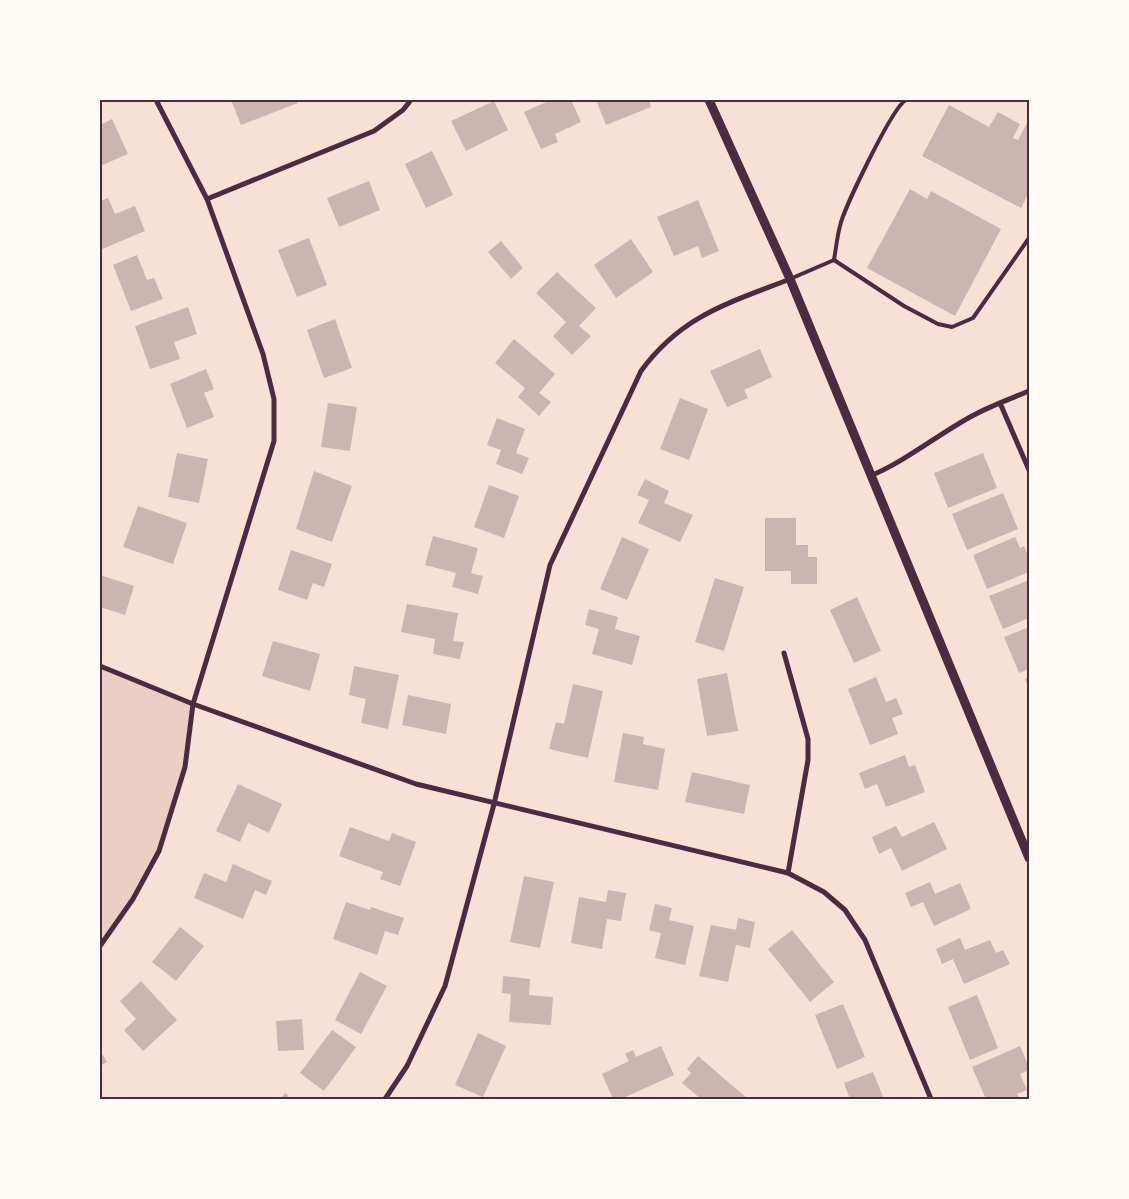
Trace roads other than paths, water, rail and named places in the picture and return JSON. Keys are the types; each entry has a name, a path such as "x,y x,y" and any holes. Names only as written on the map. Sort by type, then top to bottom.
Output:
{"street":[{"path":"100,946 133,899 160,852 186,767 193,704 274,442 274,399 263,354 206,199 156,100"},
{"path":"206,199 374,131 402,110 411,100"},
{"path":"709,100 790,279 1029,858"},
{"path":"384,1099 407,1066 445,986 494,804 550,566 641,371 656,350 680,329 705,312 790,279"},
{"path":"870,476 895,465 965,420 1029,391"},
{"path":"1000,404 1029,470"},
{"path":"784,653 808,739 808,760 788,873"},
{"path":"100,666 193,704 416,784 788,873 824,892 845,910 860,933 931,1099"}],"lane":[{"path":"834,260 840,225 847,206 891,118 902,102 906,100"},
{"path":"834,260 904,306 938,324 952,327 973,318 1029,238"},
{"path":"790,279 834,260"}]}
